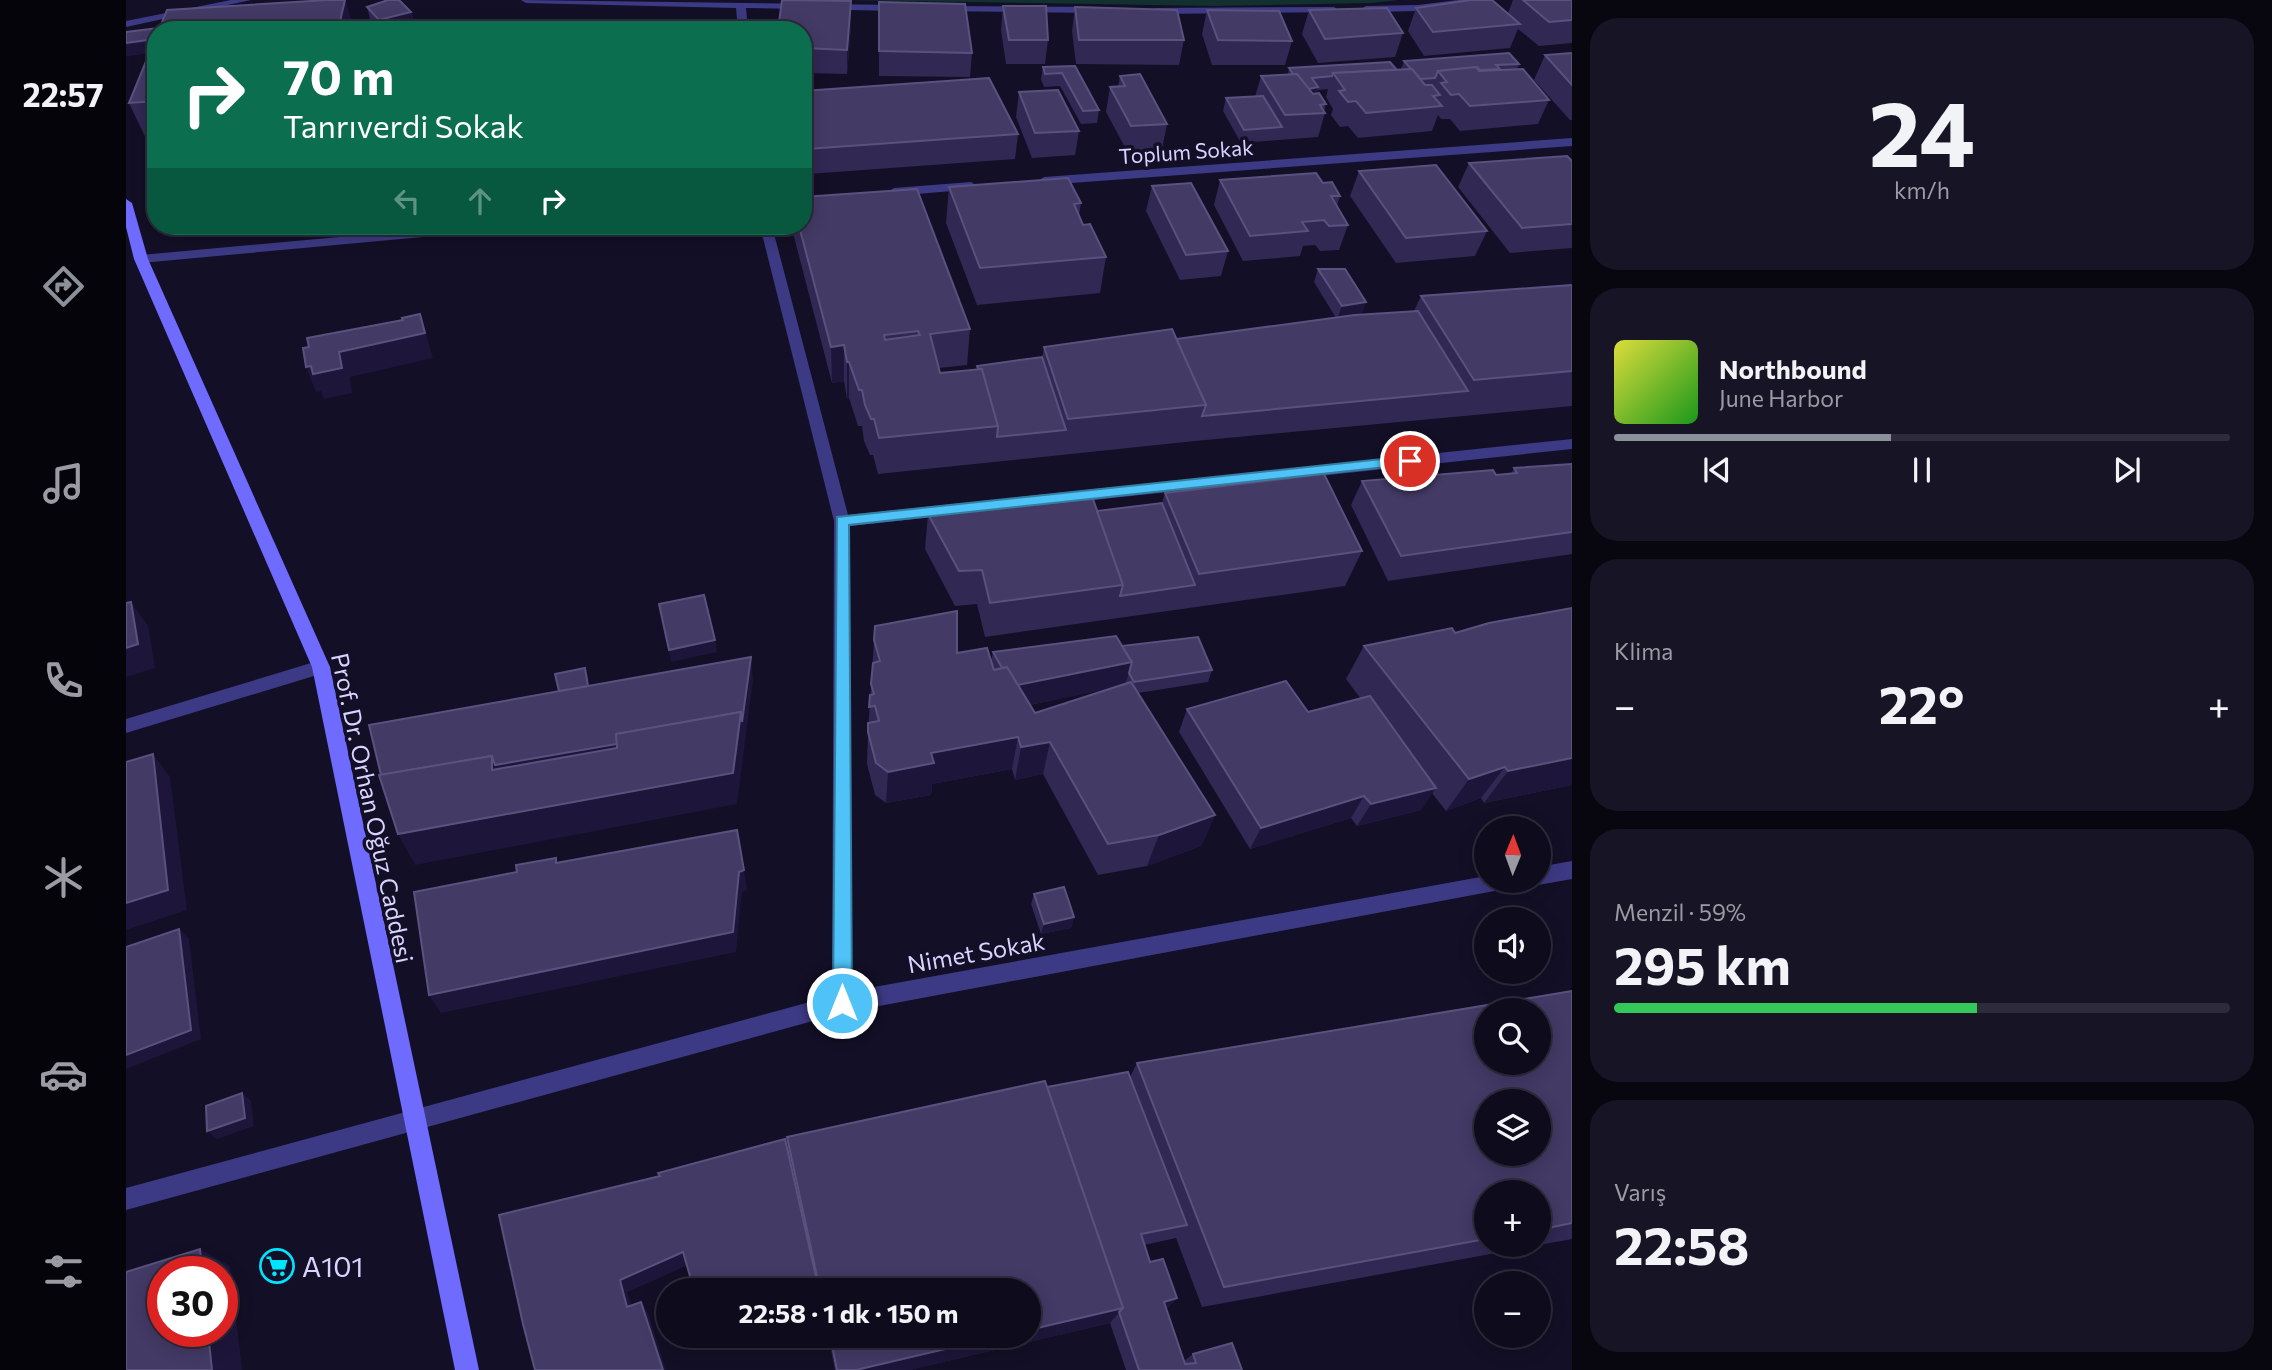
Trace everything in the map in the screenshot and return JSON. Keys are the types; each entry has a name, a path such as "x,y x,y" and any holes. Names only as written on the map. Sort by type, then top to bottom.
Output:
{"main road":[{"name":"Prof. Dr. Orhan Oğuz Caddesi","path":"128,215 141,259 321,667 467,1370"}],"street":[{"path":"126,24 246,0"},
{"path":"526,0 907,8"},
{"path":"1142,11 1418,8 1484,0"},
{"path":"741,6 742,21"},
{"path":"934,8 1114,10"},
{"name":"Toplum Sokak","path":"1037,181 1572,142"},
{"path":"886,192 982,185"},
{"path":"141,259 401,235"},
{"path":"768,235 842,521 842,1003"},
{"path":"842,521 1572,444"},
{"path":"126,726 321,667"},
{"path":"1551,874 1572,870"},
{"name":"Nimet Sokak","path":"126,1199 842,1003 1474,887"}],"green space":[{"path":"839,0 1399,0 1372,3 1213,6"}],"building":[{"path":"345,0 340,21 163,21 167,10"},
{"path":"388,0 399,0 411,12 379,20 367,7"},
{"path":"782,0 851,1 847,50 812,48 812,21 779,21"},
{"path":"1471,0 1492,0 1520,24 1433,32 1416,8"},
{"path":"1523,0 1572,0 1572,20 1549,22"},
{"path":"879,2 965,4 972,53 879,51"},
{"path":"1003,6 1046,6 1048,40 1009,40"},
{"path":"1075,7 1177,10 1184,40 1079,40"},
{"path":"1387,8 1403,33 1325,39 1309,10"},
{"path":"1207,10 1279,11 1292,41 1218,40"},
{"path":"147,29 147,40 126,43 126,32"},
{"path":"1509,53 1519,64 1496,65 1500,69 1480,70 1477,67 1438,71 1435,78 1420,79 1404,61"},
{"path":"1572,53 1572,85 1545,55"},
{"path":"147,59 147,102 129,103"},
{"path":"1390,62 1397,70 1333,73 1332,76 1312,78 1318,87 1309,89 1289,68"},
{"path":"1075,66 1099,110 1083,111 1062,73 1045,74 1043,67"},
{"path":"1476,67 1479,71 1523,69 1549,100 1470,106 1459,94 1451,95 1441,83 1447,82 1438,71"},
{"path":"1412,69 1425,85 1432,85 1440,95 1433,96 1442,106 1366,113 1356,101 1348,102 1339,91 1345,90 1333,73"},
{"path":"1140,74 1167,124 1131,126 1110,87 1125,86 1120,76"},
{"path":"1297,74 1313,94 1319,93 1326,104 1320,105 1325,113 1285,115 1261,76"},
{"path":"989,78 1018,134 812,149 812,90"},
{"path":"1058,90 1079,131 1035,133 1019,92"},
{"path":"1263,96 1282,127 1244,130 1226,98"},
{"path":"1567,156 1572,161 1572,224 1522,228 1469,163"},
{"path":"1436,165 1487,231 1406,238 1359,171"},
{"path":"1316,173 1323,183 1332,182 1340,196 1331,196 1348,225 1329,226 1324,220 1302,222 1308,231 1250,236 1220,180"},
{"path":"1068,178 1081,203 1074,204 1083,225 1090,224 1106,257 980,268 949,187"},
{"path":"1191,183 1228,251 1186,255 1152,186"},
{"path":"917,189 970,329 930,334 940,373 982,369 998,426 879,438 874,419 871,419 865,405 862,390 859,390 847,362 844,345 831,347 801,235 812,235 812,196","holes":["918,331 920,335 885,340 884,335"]},
{"path":"1318,269 1345,269 1366,302 1342,306"},
{"path":"1572,285 1572,371 1474,380 1421,296"},
{"path":"1418,311 1468,391 1202,416 1206,405 1176,339 1355,315"},
{"path":"420,314 425,333 339,352 342,368 313,374 311,366 306,367 303,348 309,347 307,338 403,320 402,318"},
{"path":"1172,329 1206,405 1068,419 1044,347"},
{"path":"1042,357 1066,430 997,437 998,426 982,369 977,366"},
{"path":"1572,464 1572,532 1401,556 1362,481 1493,470 1496,475 1517,473 1514,468"},
{"path":"1324,474 1362,551 1199,574 1165,493"},
{"path":"1093,499 1123,585 990,603 982,570 959,571 928,514"},
{"path":"1162,503 1195,585 1120,596 1123,585 1097,511"},
{"path":"704,595 715,640 669,650 659,604"},
{"path":"131,602 138,644 126,648 126,603"},
{"path":"1572,608 1572,758 1508,771 1505,767 1469,779 1364,646 1452,628 1455,633 1489,623"},
{"path":"957,611 957,653 987,648 994,670 1007,667 1035,713 1131,682 1215,815 1159,835 1108,844 1050,742 1021,747 1018,737 931,753 934,763 888,772 876,763 868,732 868,723 879,721 875,706 869,707 870,695 874,694 871,684 873,663 880,661 874,640 875,626"},
{"path":"1116,636 1132,662 1018,685 1007,667 1002,668 993,652"},
{"path":"1198,637 1212,670 1134,682 1129,673 1132,662 1122,646"},
{"path":"751,657 742,722 741,712 616,734 617,744 495,765 492,756 381,775 369,725"},
{"path":"585,668 588,686 559,691 555,674"},
{"path":"1286,681 1308,712 1370,696 1436,788 1371,804 1364,796 1261,828 1187,709"},
{"path":"741,712 733,773 398,834 379,775 492,756 492,770 617,748 616,734"},
{"path":"153,754 168,890 126,903 126,762"},
{"path":"737,830 744,870 739,872 733,932 429,995 414,892 517,872 516,865 556,858 556,863"},
{"path":"1064,887 1074,917 1044,924 1034,894"},
{"path":"179,929 191,1030 126,1055 126,947"},
{"path":"1572,991 1572,1223 1551,1227 1551,1180 1474,1180 1474,1241 1224,1287 1137,1063 1474,1007 1474,1075 1551,1075 1551,998 1530,998"},
{"path":"1128,1072 1187,1225 1141,1234 1150,1262 1163,1259 1177,1298 1164,1302 1185,1364 1196,1363 1193,1354 1232,1343 1242,1370 1139,1370 1119,1312 1123,1308 1047,1087"},
{"path":"1045,1081 1123,1308 1041,1327 1041,1278 817,1278 787,1137"},
{"path":"242,1093 245,1118 207,1131 206,1106"},
{"path":"785,1139 816,1278 691,1278 683,1252 620,1280 627,1307 641,1302 663,1370 535,1370 499,1215 660,1176 658,1173"},
{"path":"200,1249 201,1256 177,1256"},
{"path":"147,1265 147,1347 210,1347 212,1370 126,1370 126,1272"},
{"path":"833,1348 950,1348 856,1370 837,1370"}],"place":[{"name":"A101","path":"277,1266"}],"route":[{"path":"842,1003 842,521 1410,461"}]}
